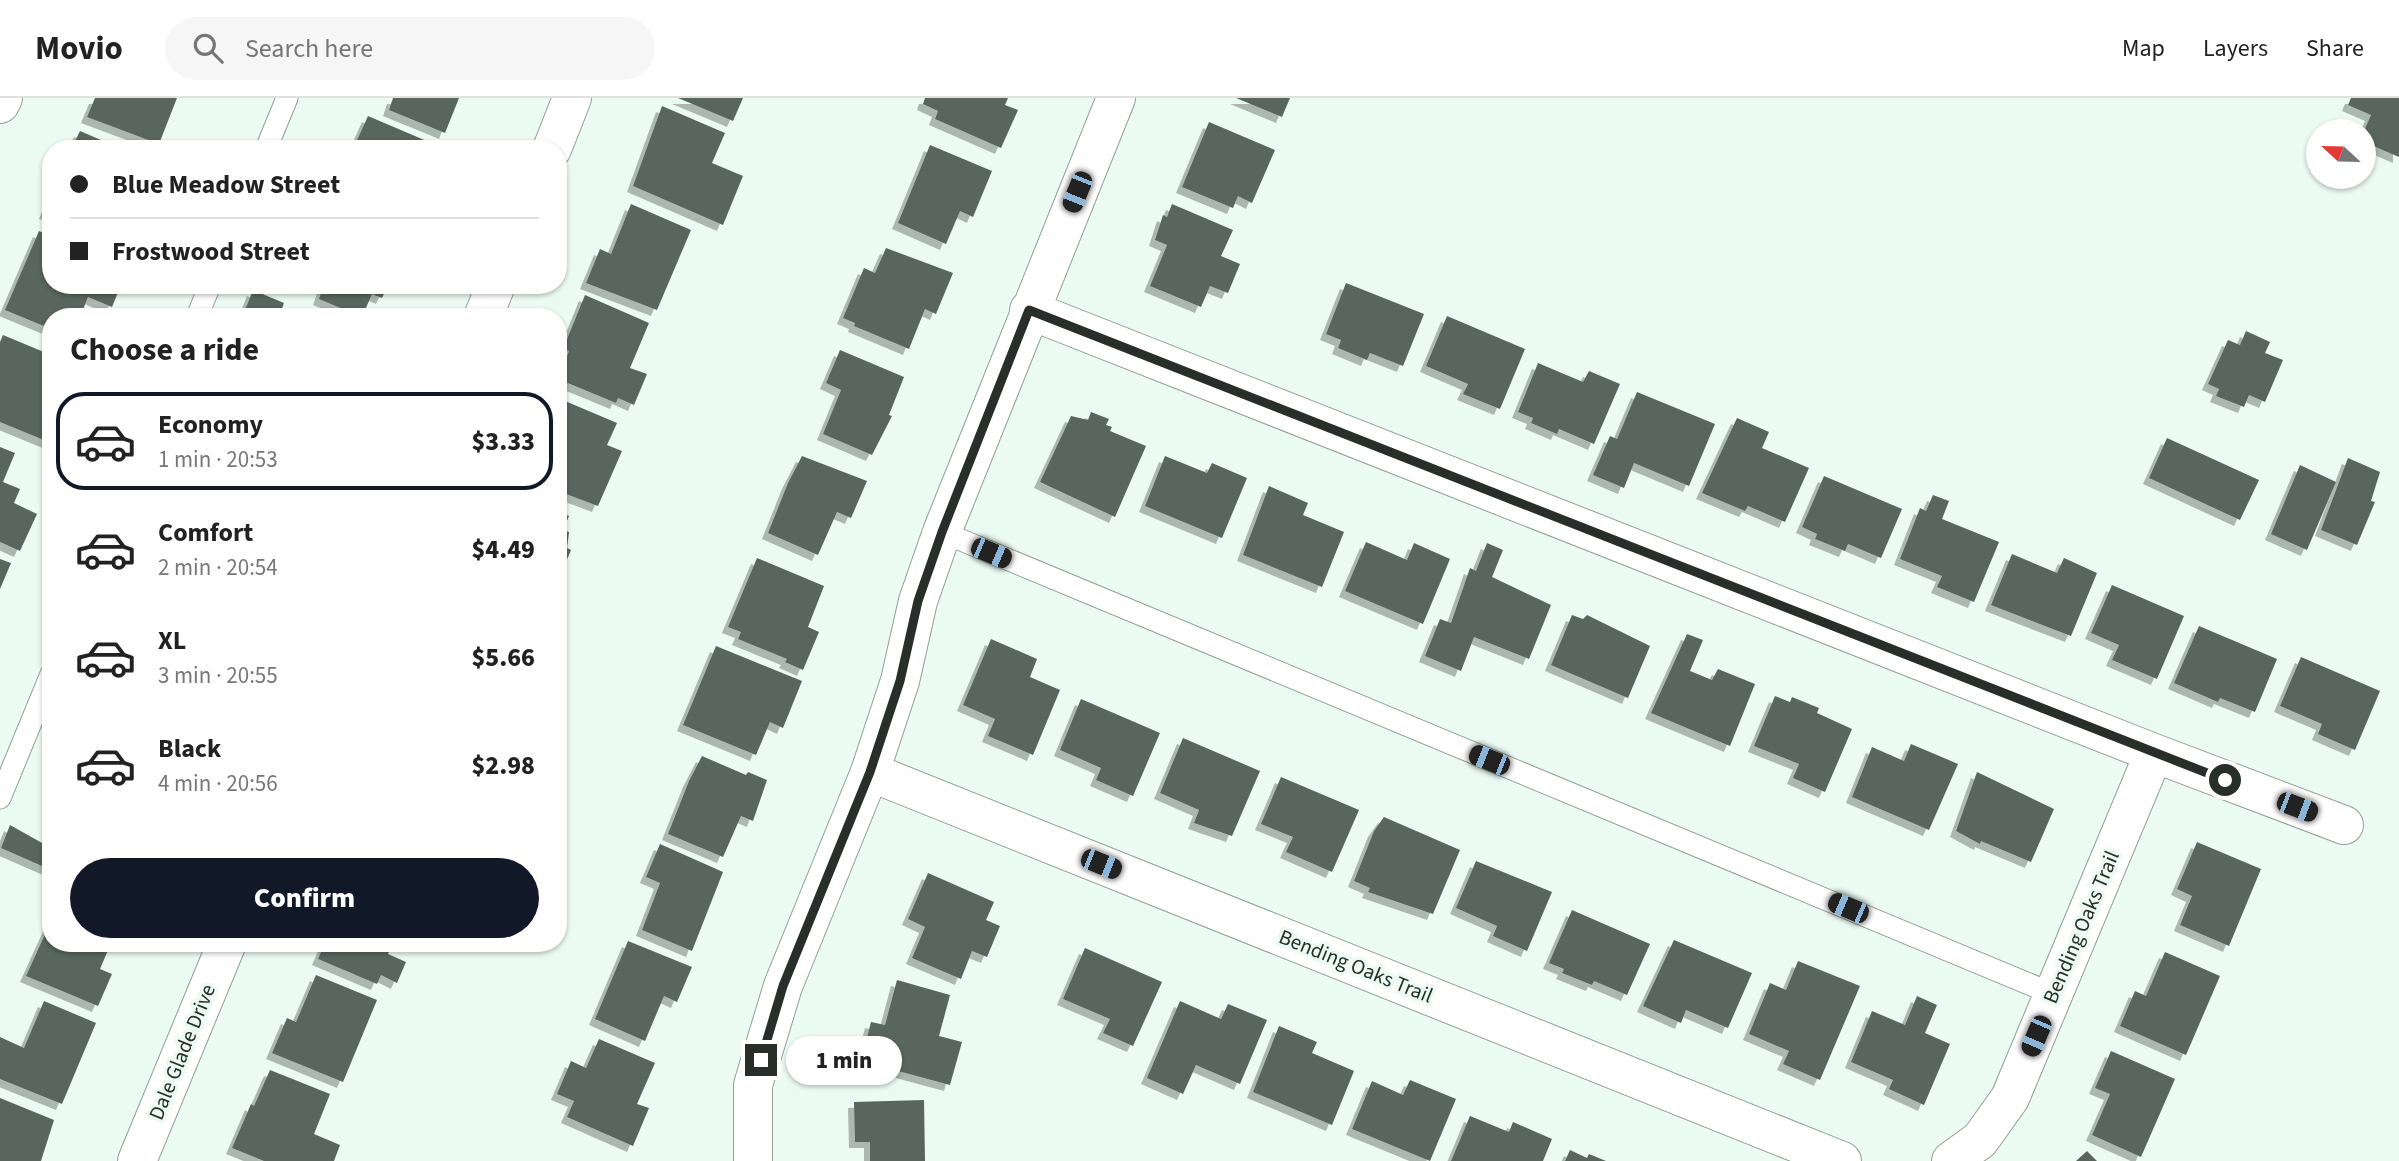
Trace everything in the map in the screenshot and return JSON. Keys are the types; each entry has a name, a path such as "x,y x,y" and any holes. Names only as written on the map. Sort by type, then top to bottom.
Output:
{"street":[{"path":"0,104 3,98"},
{"path":"556,140 572,98"},
{"path":"753,1161 753,1085 783,986 870,772 900,681 918,601 942,532 1116,98"},
{"path":"1029,310 2154,753 2344,825"},
{"name":"Bending Oaks Trail","path":"1951,1161 1980,1140 2010,1098 2154,753"},
{"name":"Bending Oaks Trail","path":"870,772 1842,1161"},
{"name":"Dale Glade Drive","path":"137,1161 222,952"}],"lane":[{"path":"270,140 287,98"},
{"path":"942,532 2053,994"},
{"path":"0,798 42,696"}],"building":[{"path":"95,98 177,98 161,140 148,140 87,117"},
{"path":"393,98 459,98 445,133 389,110"},
{"path":"678,98 743,98 733,121"},
{"path":"925,98 1008,98 1005,105 1018,110 1001,148 935,119 938,111 923,104"},
{"path":"1236,98 1290,98 1282,117"},
{"path":"2351,98 2399,98 2399,157 2376,147 2376,119 2369,119 2371,115 2348,105"},
{"path":"662,106 725,133 712,163 743,176 723,225 633,186"},
{"path":"368,116 424,140 357,140"},
{"path":"1209,122 1275,150 1252,203 1238,196 1233,208 1182,187"},
{"path":"80,131 101,140 76,140"},
{"path":"930,145 992,171 973,217 960,211 946,244 898,223"},
{"path":"631,204 691,230 657,310 586,283 600,249 611,254"},
{"path":"1172,204 1233,230 1221,256 1240,264 1228,293 1210,286 1201,307 1150,286 1167,245 1155,240 1163,215 1167,217"},
{"path":"39,231 42,232 42,294 117,294 112,307 88,297 84,308 42,308 42,325 5,310"},
{"path":"886,248 953,273 936,314 925,309 909,349 854,326 855,323 843,318 864,268 875,273"},
{"path":"1346,283 1424,314 1403,366 1370,353 1367,360 1338,348 1341,340 1326,334"},
{"path":"251,294 263,294 284,303 282,308 246,308"},
{"path":"321,294 372,294 366,308 340,308 319,299"},
{"path":"585,295 649,323 630,368 647,374 634,405 618,398 616,403 567,383 567,339"},
{"path":"1447,316 1525,349 1500,409 1463,394 1468,384 1426,366"},
{"path":"2246,331 2270,342 2265,353 2283,360 2265,402 2249,395 2244,407 2216,396 2219,389 2208,384 2228,340 2240,345"},
{"path":"3,335 42,351 42,439 0,422 0,342"},
{"path":"840,350 904,377 889,415 892,416 872,455 823,434 841,390 826,383"},
{"path":"1538,363 1583,382 1589,371 1620,384 1594,444 1559,429 1557,434 1531,423 1533,418 1518,412"},
{"path":"1637,392 1715,424 1689,486 1634,463 1624,488 1593,475 1610,436 1617,439"},
{"path":"567,402 617,423 607,445 622,451 598,506 567,494"},
{"path":"1091,412 1109,419 1106,425 1112,427 1110,431 1146,446 1115,517 1040,482 1071,416 1088,420"},
{"path":"1737,418 1769,432 1762,448 1809,468 1785,522 1748,506 1745,511 1702,493"},
{"path":"2167,438 2259,480 2240,520 2149,478"},
{"path":"0,447 15,453 3,482 20,489 14,503 37,514 20,551 0,542"},
{"path":"802,456 867,481 851,518 837,512 818,555 768,533"},
{"path":"1165,456 1207,473 1212,463 1247,478 1222,538 1145,506"},
{"path":"2348,458 2380,472 2371,501 2375,502 2357,545 2321,530"},
{"path":"2300,465 2336,482 2307,550 2271,534"},
{"path":"1824,476 1902,509 1881,558 1848,544 1845,551 1815,539 1817,534 1802,527"},
{"path":"1269,486 1308,503 1303,515 1344,532 1322,587 1243,555"},
{"path":"1933,495 1949,501 1942,519 1999,542 1974,602 1937,587 1942,576 1900,559 1920,508 1926,511"},
{"path":"1366,542 1407,560 1414,543 1450,559 1423,624 1345,591"},
{"path":"1487,543 1503,550 1492,577 1551,605 1529,659 1474,637 1461,671 1425,656 1440,619 1451,623 1470,568 1476,571"},
{"path":"2012,554 2057,573 2064,558 2097,573 2071,636 1991,605"},
{"path":"757,558 824,586 808,627 819,632 803,670 785,662 787,659 738,639 741,632 728,627"},
{"path":"0,559 11,563 0,589"},
{"path":"2112,585 2184,616 2157,679 2112,660 2119,645 2091,633"},
{"path":"1572,615 1583,619 1587,615 1650,646 1628,698 1551,665"},
{"path":"2199,626 2277,659 2255,712 2220,698 2218,702 2174,683"},
{"path":"1687,634 1703,640 1690,671 1712,680 1718,669 1755,684 1730,746 1651,713"},
{"path":"991,639 1037,659 1030,677 1060,690 1033,755 988,736 995,719 963,705"},
{"path":"716,646 802,681 783,728 770,722 756,755 683,725"},
{"path":"2301,657 2380,691 2355,750 2318,734 2322,724 2280,706"},
{"path":"1775,696 1790,702 1792,697 1819,708 1817,713 1852,729 1825,792 1793,778 1799,764 1754,746"},
{"path":"1081,699 1160,733 1133,796 1096,780 1101,768 1060,750"},
{"path":"1183,738 1260,771 1232,836 1194,823 1199,810 1160,793"},
{"path":"1911,744 1958,764 1929,830 1852,797 1872,747 1904,761"},
{"path":"702,756 746,775 748,772 767,780 753,821 741,816 723,857 668,834"},
{"path":"1977,772 2054,809 2031,862 1981,841 1980,844 1956,831"},
{"path":"1281,777 1359,810 1332,872 1286,852 1293,837 1261,824"},
{"path":"1384,817 1460,850 1433,914 1368,892 1370,888 1354,881 1374,831"},
{"path":"10,825 42,843 42,866 1,848"},
{"path":"2197,842 2261,869 2229,946 2180,925 2192,896 2177,889"},
{"path":"660,844 723,872 692,951 642,930 660,883 646,877"},
{"path":"1476,861 1552,892 1527,951 1493,936 1497,926 1456,908"},
{"path":"928,873 994,902 986,920 1000,926 987,957 972,951 961,979 912,958 925,927 908,919"},
{"path":"1572,910 1650,944 1627,995 1594,981 1592,985 1562,973 1564,969 1549,963"},
{"path":"1674,940 1752,973 1728,1028 1686,1010 1681,1023 1643,1006"},
{"path":"42,941 42,952 107,952 100,969 112,974 98,1006 26,976"},
{"path":"628,941 692,967 677,1002 664,996 645,1041 595,1019"},
{"path":"1085,948 1162,982 1133,1046 1103,1033 1110,1019 1063,999"},
{"path":"321,952 389,952 388,954 406,962 397,983 381,975 377,984 318,959"},
{"path":"2165,952 2220,976 2186,1055 2120,1026 2135,991 2146,996"},
{"path":"1798,961 1860,986 1820,1080 1783,1064 1789,1051 1749,1034 1770,983 1786,990"},
{"path":"316,975 377,1000 343,1082 272,1053 287,1018 296,1022"},
{"path":"897,980 950,995 939,1036 962,1042 950,1085 861,1061 871,1022 885,1025"},
{"path":"1917,996 1937,1005 1925,1033 1950,1044 1924,1105 1889,1089 1893,1080 1851,1062 1872,1011 1905,1025"},
{"path":"44,1001 96,1023 62,1104 0,1079 0,1037 24,1048"},
{"path":"1180,1001 1221,1019 1228,1004 1267,1020 1240,1084 1196,1065 1183,1094 1147,1078"},
{"path":"1279,1026 1317,1042 1312,1053 1354,1071 1332,1125 1253,1092"},
{"path":"599,1039 655,1063 637,1104 649,1108 633,1146 567,1117 574,1101 557,1094 571,1061 586,1068"},
{"path":"2111,1051 2175,1079 2141,1157 2092,1135 2110,1094 2095,1088"},
{"path":"270,1070 330,1094 314,1134 340,1145 334,1161 264,1161 232,1148 251,1104 254,1106"},
{"path":"1410,1080 1456,1099 1430,1161 1352,1129 1372,1081 1403,1095"},
{"path":"0,1098 54,1120 41,1161 0,1161"},
{"path":"924,1100 925,1161 870,1161 870,1142 855,1142 854,1102"},
{"path":"1470,1116 1509,1132 1513,1122 1552,1139 1543,1161 1451,1161"},
{"path":"1570,1150 1587,1158 1589,1154 1606,1161 1565,1161"},
{"path":"2087,1151 2097,1161 2076,1161"}],"route":[{"path":"761,1060 783,986 870,772 900,681 918,601 942,532 1029,310 2225,780"}]}
